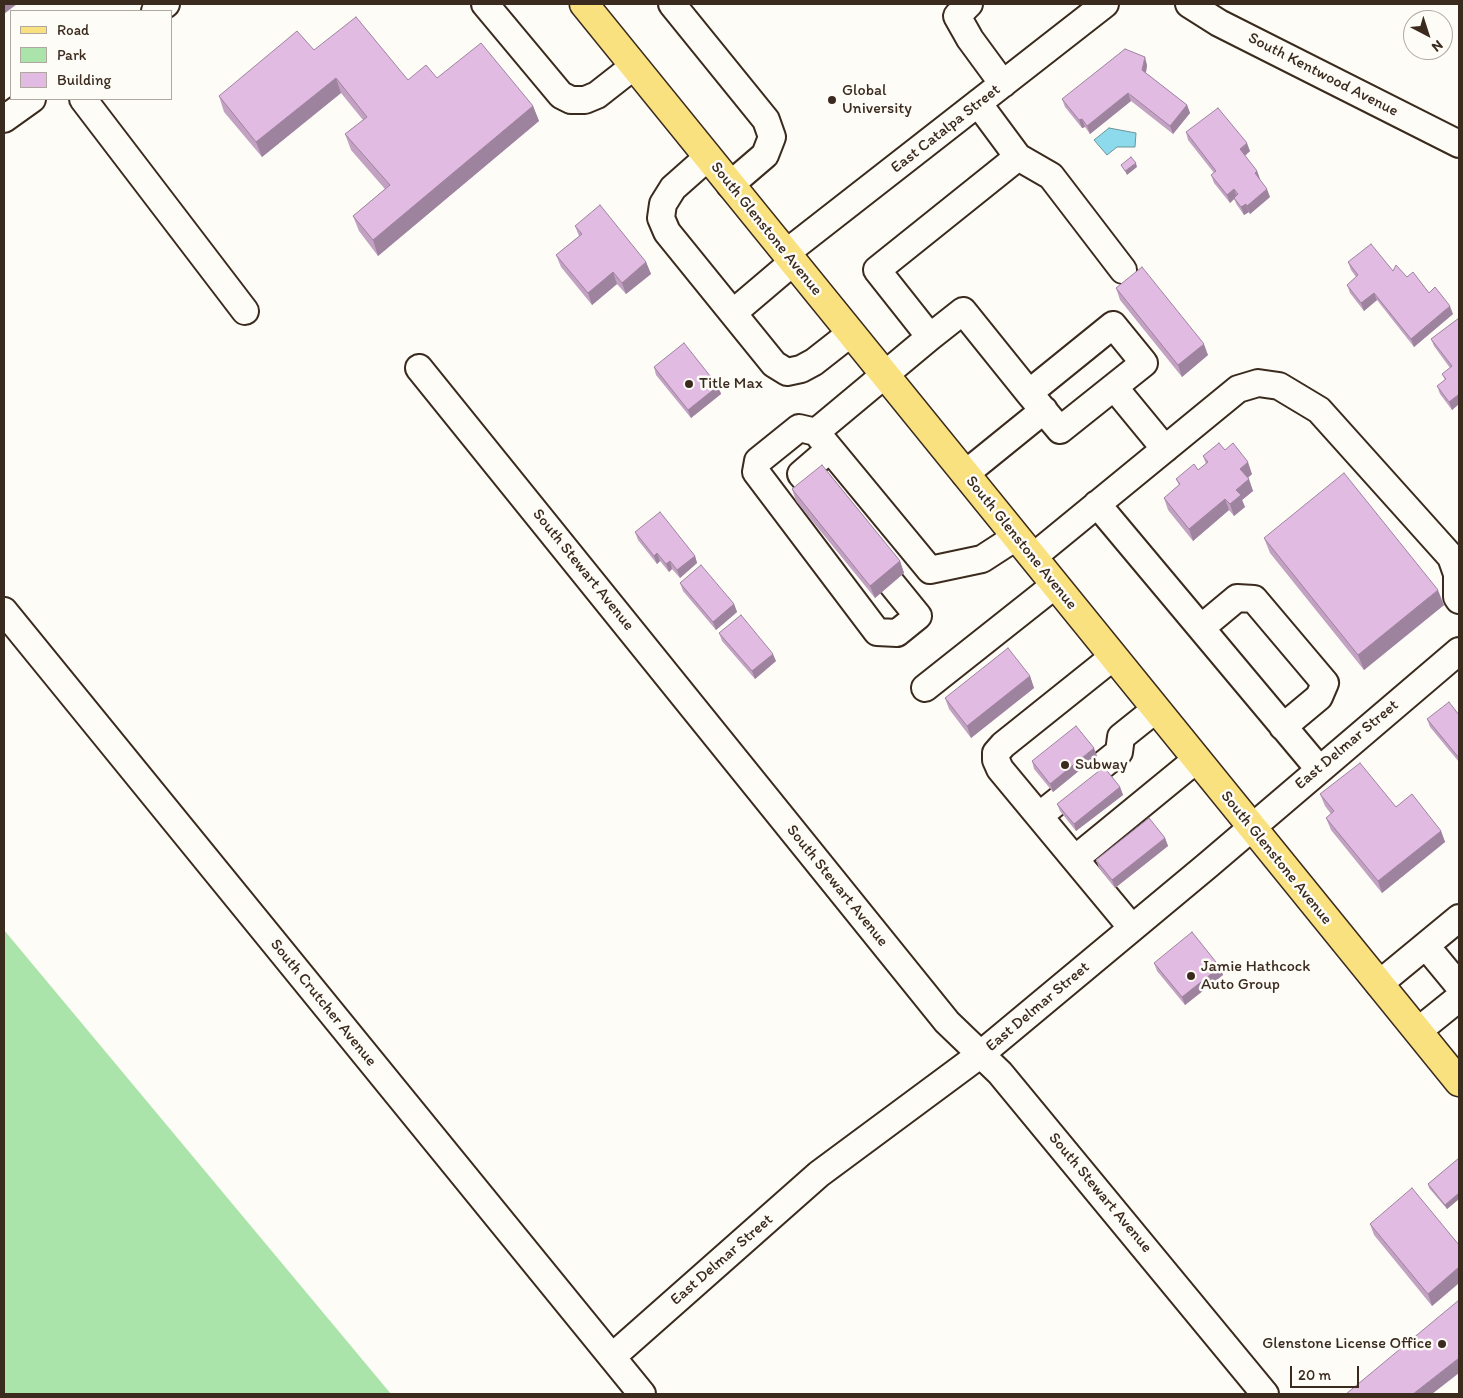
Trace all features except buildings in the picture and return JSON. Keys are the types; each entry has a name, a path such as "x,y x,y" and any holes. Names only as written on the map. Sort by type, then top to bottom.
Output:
{"main road":[{"name":"South Glenstone Avenue","path":"584,4 1459,1082"}],"street":[{"path":"672,4 766,120 772,137 765,155 730,185"},
{"name":"East Catalpa Street","path":"733,313 790,258 978,104 1105,4"},
{"name":"South Kentwood Avenue","path":"1189,4 1219,22 1459,144"},
{"path":"495,7 561,95 571,100 585,100 597,95 634,66"},
{"path":"957,8 970,39 1003,84"},
{"path":"4,119 31,100"},
{"path":"84,100 245,311"},
{"path":"978,104 1018,158 1051,176 1123,270"},
{"path":"708,157 673,188 663,204 661,218 667,232 774,364 787,372 801,369 814,362 851,333"},
{"path":"930,337 877,270 1018,158"},
{"path":"812,487 801,474 823,440 885,375 963,311 1036,401 1060,430 1144,363 1113,325 1036,401 965,474"},
{"name":"South Stewart Avenue","path":"419,368 947,1022 1000,1073 1266,1394"},
{"path":"1033,558 1238,389 1258,384 1279,386 1319,410 1451,557 1457,574 1457,597 1459,600"},
{"path":"1114,387 1165,449"},
{"path":"930,570 823,440 799,428 758,461 756,472 877,632 897,634 918,616 897,590 930,570 982,558 1016,537"},
{"path":"1097,504 1319,769"},
{"path":"925,688 1055,585"},
{"path":"1201,628 1237,598 1254,599 1325,683 1319,697 1283,727"},
{"name":"South Crutcher Avenue","path":"4,611 642,1394"},
{"name":"East Delmar Street","path":"612,1357 819,1174 981,1054 1459,651"},
{"path":"1114,657 1002,745 996,753 996,760 1000,769 1132,928"},
{"path":"1039,816 1119,752 1121,737 1156,709"},
{"path":"1075,859 1197,760"},
{"path":"1379,984 1459,918"},
{"path":"1426,946 1459,986"},
{"path":"1418,1031 1459,998"}],"green space":[{"path":"4,930 391,1394 4,1394"}],"water":[{"path":"1109,128 1136,133 1135,147 1117,147 1107,155 1094,140"}],"place":[{"name":"Global University","path":"832,100"},
{"name":"Title Max","path":"689,384"},
{"name":"Subway","path":"1065,765"},
{"name":"Jamie Hathcock Auto Group","path":"1191,976"},
{"name":"Glenstone License Office","path":"1442,1344"}]}
